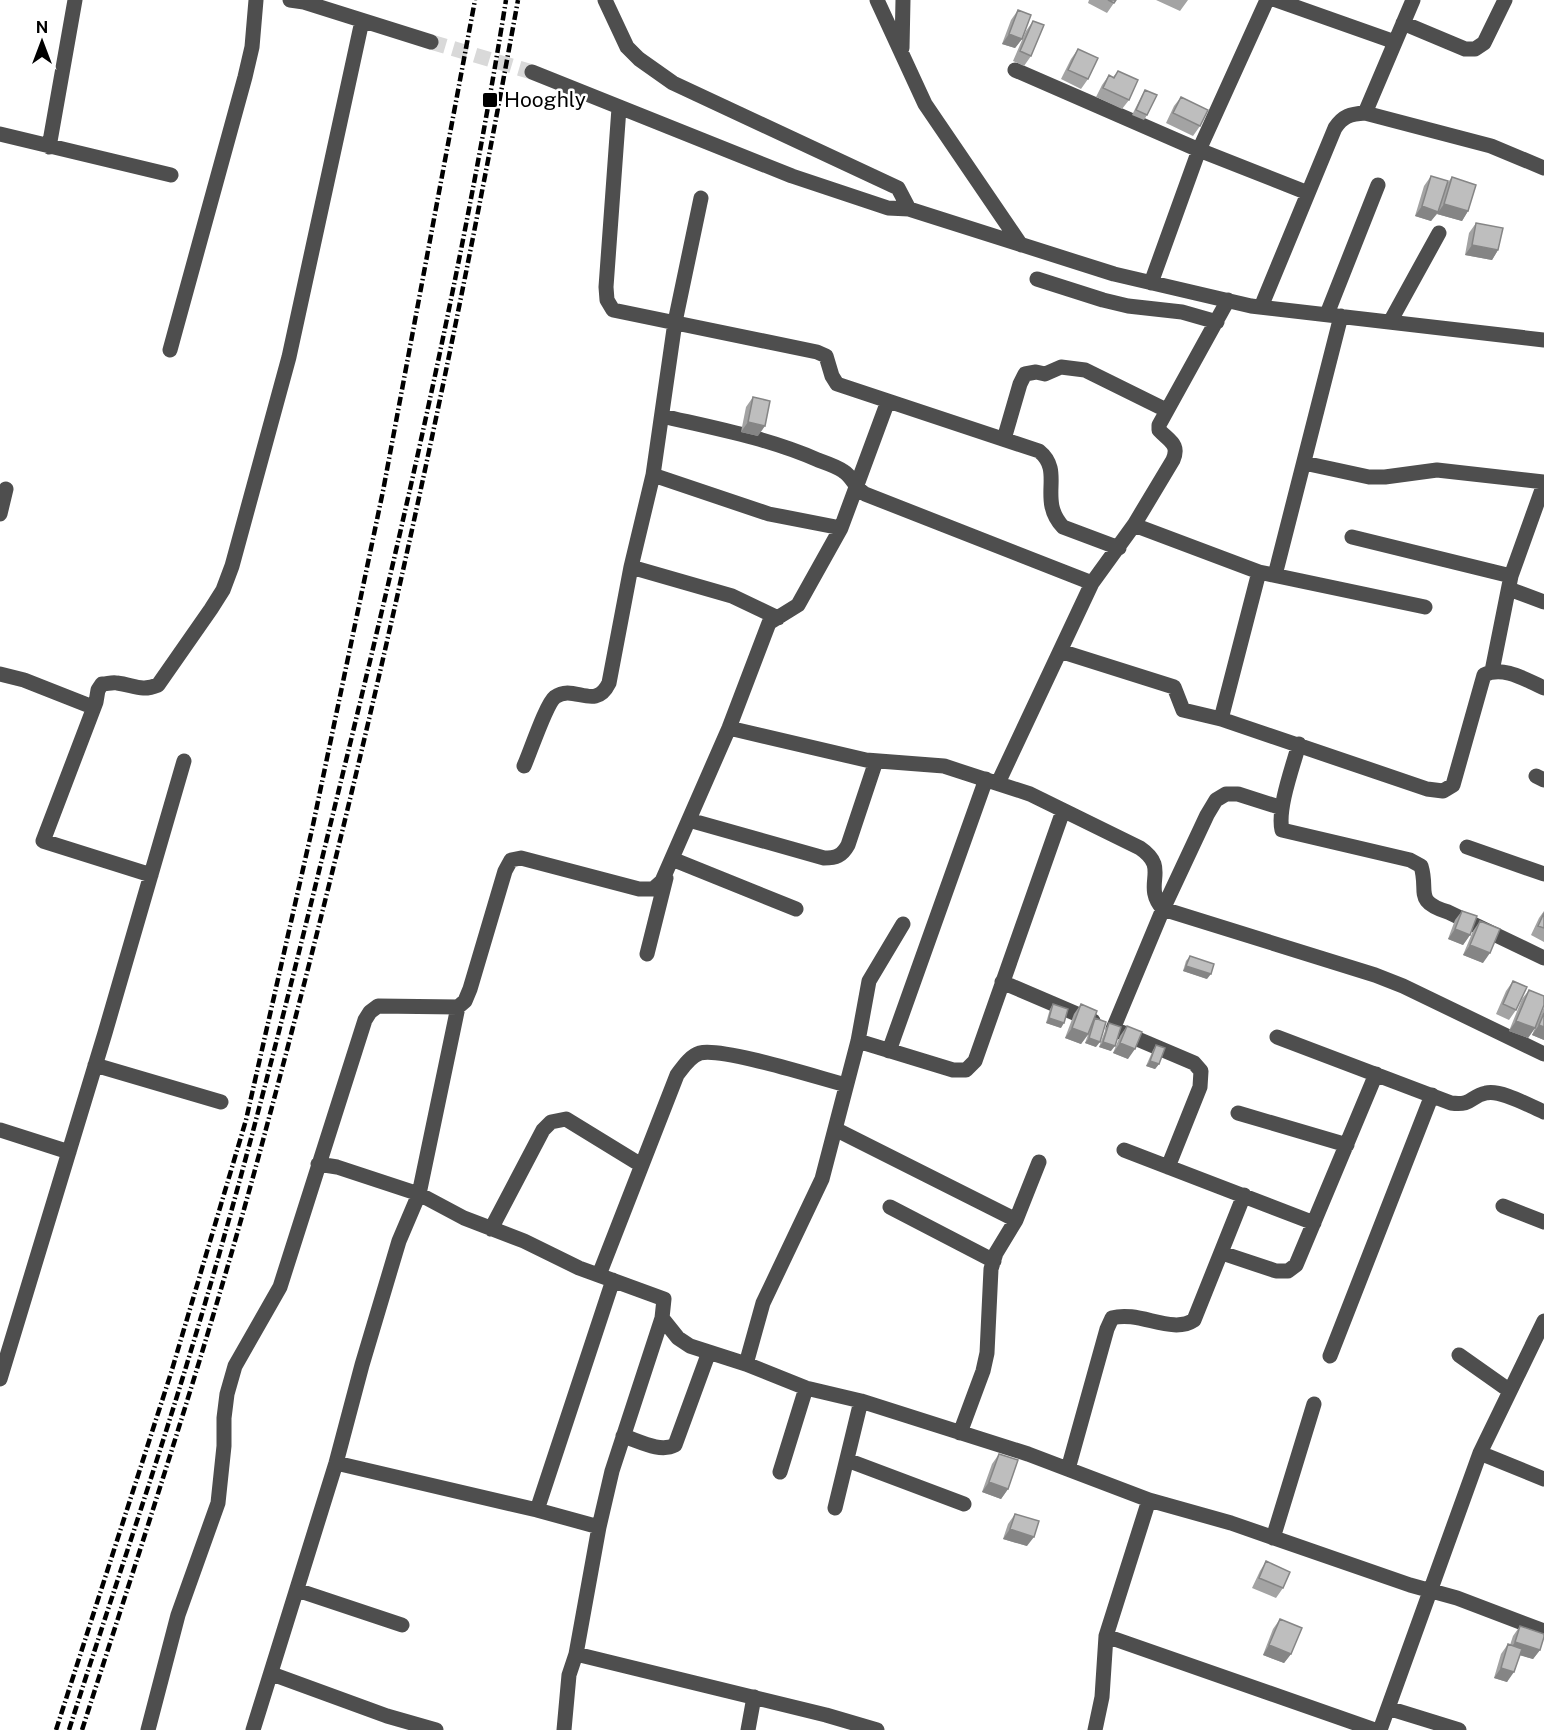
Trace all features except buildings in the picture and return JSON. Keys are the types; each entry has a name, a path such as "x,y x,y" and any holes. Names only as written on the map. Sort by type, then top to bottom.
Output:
{"street":[{"path":"49,147 75,0"},
{"path":"170,350 245,77 252,47 256,0"},
{"path":"290,0 431,42"},
{"path":"605,0 627,46 639,59 673,83 898,188 909,209"},
{"path":"877,0 925,104 1021,245"},
{"path":"902,54 903,0"},
{"path":"1151,283 1199,150 1267,0"},
{"path":"1276,0 1395,42"},
{"path":"1365,113 1413,0"},
{"path":"1403,24 1465,50 1475,50 1484,43 1505,0"},
{"path":"151,875 44,842 102,684 116,682 149,689 158,685 223,590 232,566 289,357 362,21"},
{"path":"1015,70 1199,150 1308,193"},
{"path":"532,72 792,176 888,208 909,209 1114,274 1261,307 1544,340"},
{"path":"619,108 606,287 607,300 613,310 817,352 826,356 837,384 1039,451 1048,458 1051,471 1052,512 1063,527 1119,548"},
{"path":"1261,307 1335,128 1340,120 1350,114 1365,113 1491,146 1544,168"},
{"path":"0,134 171,175"},
{"path":"1275,575 1304,463 1334,315 1378,185"},
{"path":"524,766 548,707 555,697 566,694 597,697 605,692 609,683 631,567 653,474 675,322 701,198"},
{"path":"1390,322 1439,233"},
{"path":"1037,279 1128,306 1182,312 1217,322"},
{"path":"889,1051 992,781 1060,651 1092,583 1134,525 1177,452 1159,430 1159,425 1228,300"},
{"path":"1004,439 1025,374 1036,372 1045,374 1060,367 1085,370 1166,411"},
{"path":"253,1730 336,1463 399,1241 419,1194 458,1007 465,1000 470,989 505,872 511,860 521,858 639,889 653,889 662,881 729,728 765,631 769,623 798,606 841,528 888,401"},
{"path":"662,416 771,442 795,450 844,471 855,487 865,494 1092,583"},
{"path":"1304,463 1370,477 1437,470 1544,483 1510,583 1492,671"},
{"path":"653,474 769,514 841,528"},
{"path":"0,514 6,489"},
{"path":"1134,525 1259,572 1425,607"},
{"path":"1352,537 1510,583 1544,602"},
{"path":"631,567 732,596 778,618"},
{"path":"1221,718 1259,572"},
{"path":"1060,651 1174,687 1183,710 1221,718 1427,789 1443,791 1453,785 1484,675 1492,671 1505,672 1544,688"},
{"path":"0,674 24,680 90,706 96,702"},
{"path":"729,728 876,761 944,766 1030,794 1150,854 1156,863 1154,896 1163,909 1376,975 1544,1054"},
{"path":"1299,744 1282,808 1280,821 1282,830 1410,860 1421,866 1424,876 1425,900 1434,908 1448,912 1544,958"},
{"path":"0,1379 184,761"},
{"path":"689,820 824,858 834,858 843,854 848,845 876,761"},
{"path":"1113,1029 1163,909 1216,800 1226,794 1238,794 1282,808"},
{"path":"858,1041 953,1070 966,1070 975,1061 1063,811"},
{"path":"1467,847 1544,874"},
{"path":"670,863 796,909"},
{"path":"647,954 670,863"},
{"path":"746,1364 763,1303 822,1179 858,1041 869,981 903,924"},
{"path":"1002,982 1194,1064 1201,1071 1200,1086 1168,1167"},
{"path":"148,1730 178,1615 218,1503 224,1446 224,1418 227,1394 235,1366 280,1287 364,1020 378,1006 448,1009 458,1007"},
{"path":"1277,1037 1451,1103 1462,1104 1486,1092 1500,1094 1544,1112"},
{"path":"537,1510 641,1165 677,1075 699,1054 713,1052 846,1085"},
{"path":"95,1065 221,1102"},
{"path":"1222,1252 1276,1270 1288,1270 1296,1265 1376,1074"},
{"path":"1330,1356 1432,1095"},
{"path":"1238,1113 1347,1145"},
{"path":"491,1229 543,1130 551,1122 566,1119 641,1165"},
{"path":"835,1129 1016,1220"},
{"path":"0,1130 69,1152"},
{"path":"1124,1150 1314,1223"},
{"path":"960,1433 983,1371 987,1353 991,1269 996,1253 1016,1220 1039,1162"},
{"path":"318,1164 337,1167 419,1194 464,1218 606,1278 664,1299 662,1318 612,1471 599,1527 576,1654 569,1675 564,1730"},
{"path":"1068,1469 1112,1318 1133,1316 1174,1325 1187,1325 1194,1320 1244,1195"},
{"path":"1503,1206 1544,1222"},
{"path":"890,1207 994,1261"},
{"path":"662,1318 678,1338 690,1346 746,1364 806,1388 861,1401 960,1433 1068,1469 1149,1500 1212,1517 1456,1598 1544,1630"},
{"path":"1380,1730 1480,1453 1510,1391 1538,1350 1544,1321"},
{"path":"623,1436 657,1447 669,1449 675,1445 710,1352"},
{"path":"1459,1355 1510,1391"},
{"path":"780,1472 806,1388"},
{"path":"835,1508 861,1401"},
{"path":"1273,1538 1314,1404"},
{"path":"1480,1453 1544,1479"},
{"path":"847,1460 964,1504"},
{"path":"336,1463 537,1510 599,1527"},
{"path":"1095,1730 1102,1697 1106,1636 1149,1500"},
{"path":"297,1590 402,1625"},
{"path":"1106,1636 1375,1730"},
{"path":"576,1654 754,1697 834,1724 877,1730"},
{"path":"272,1674 407,1723 436,1730"},
{"path":"748,1730 754,1697"},
{"path":"1388,1708 1459,1730"}],"tunnel":[{"path":"431,42 532,72"}],"railway":[{"path":"56,1730 171,1373 246,1120 313,825 383,491 475,0"},
{"path":"69,1730 204,1306 285,1007 410,490 452,295 506,0"},
{"path":"82,1730 178,1431 223,1281 303,989 404,568 464,284 518,0"}],"place":[{"name":"Hooghly","path":"490,100"}]}
